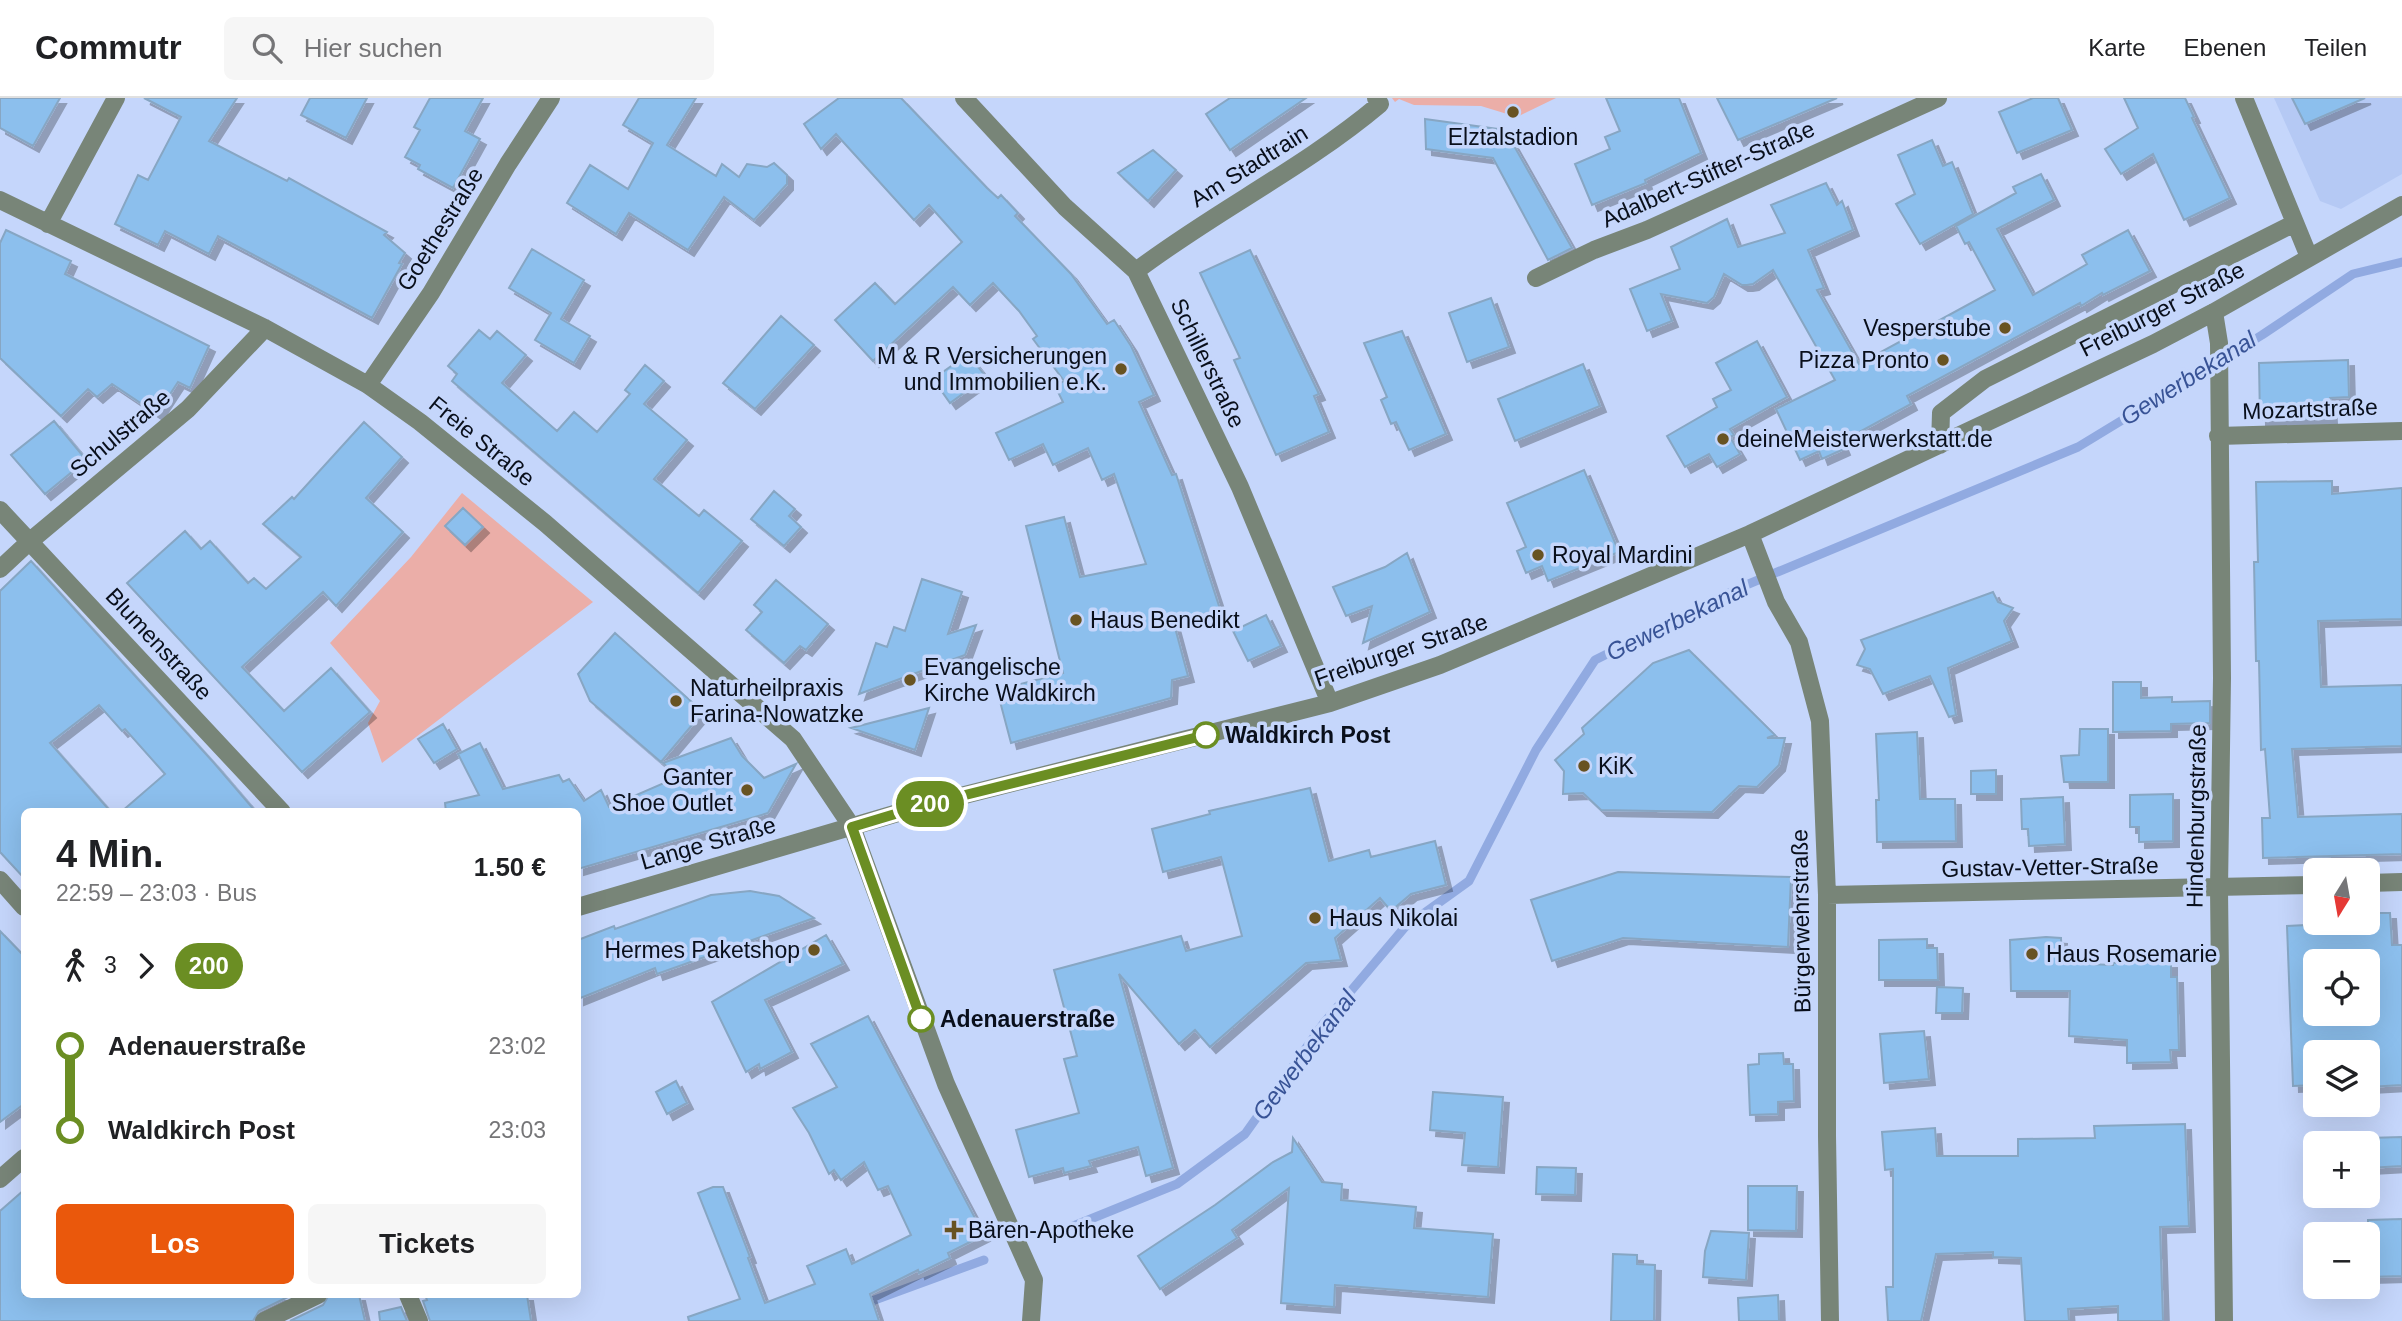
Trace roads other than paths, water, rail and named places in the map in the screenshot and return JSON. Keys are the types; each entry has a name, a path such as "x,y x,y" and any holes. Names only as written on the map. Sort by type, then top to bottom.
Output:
{"street":[{"path":"48,224 116,98"},
{"name":"Goethestraße","path":"368,385 430,293 551,98"},
{"name":"Schillerstraße","path":"964,98 1065,207 1136,271 1240,487 1330,703"},
{"name":"Am Stadtrain","path":"1136,271 1175,242 1346,132 1380,104 1376,98"},
{"name":"Adalbert-Stifter-Straße","path":"1536,278 1938,98"},
{"path":"2244,98 2309,257"},
{"name":"Freie Straße","path":"0,200 265,328 368,385 420,422 545,523 793,739 852,827"},
{"name":"Freiburger Straße","path":"852,827 925,805 1330,703 1479,650 1750,534 2153,344 2402,205"},
{"name":"Freiburger Straße","path":"1940,445 1941,413 1985,379 2295,223"},
{"name":"Hindenburgstraße","path":"2214,312 2219,343 2222,678 2219,889 2224,1321"},
{"name":"Schulstraße","path":"0,569 188,409 265,328"},
{"name":"Mozartstraße","path":"2218,436 2402,431"},
{"name":"Blumenstraße","path":"0,510 278,808"},
{"name":"Bürgerwehrstraße","path":"1750,534 1776,602 1799,642 1820,721 1827,895 1826,1136 1830,1321"},
{"path":"852,827 946,1084 1034,1280 1031,1321"},
{"name":"Lange Straße","path":"581,906 852,827"},
{"path":"0,880 21,904"},
{"path":"2380,883 2402,882"},
{"name":"Gustav-Vetter-Straße","path":"1827,895 2303,886"},
{"path":"0,1179 21,1161"},
{"path":"264,1321 312,1298"},
{"path":"409,1298 419,1321"}],"waterway":[{"name":"Gewerbekanal","path":"1061,1231 1177,1184 1245,1134 1323,1024 1405,927 1469,881 1536,750 1595,660 1739,588 2078,447 2262,335 2353,274 2402,262"},
{"name":"Gewerbekanal","path":"861,1305 984,1260"}],"place":[{"name":"Elztalstadion","path":"1513,112"},
{"name":"Vesperstube","path":"2005,328"},
{"name":"Pizza Pronto","path":"1943,360"},
{"name":"M & R Versicherungen und Immobilien e.K.","path":"1121,369"},
{"name":"deineMeisterwerkstatt.de","path":"1723,439"},
{"name":"Royal Mardini","path":"1538,555"},
{"name":"Haus Benedikt","path":"1076,620"},
{"name":"Evangelische Kirche Waldkirch","path":"910,680"},
{"name":"Naturheilpraxis Farina-Nowatzke","path":"676,701"},
{"name":"Waldkirch Post","path":"1206,735"},
{"name":"KiK","path":"1584,766"},
{"name":"Ganter Shoe Outlet","path":"747,790"},
{"name":"Haus Nikolai","path":"1315,918"},
{"name":"Hermes Paketshop","path":"814,950"},
{"name":"Haus Rosemarie","path":"2032,954"},
{"name":"Adenauerstraße","path":"921,1019"},
{"name":"Bären-Apotheke","path":"954,1230"}]}
